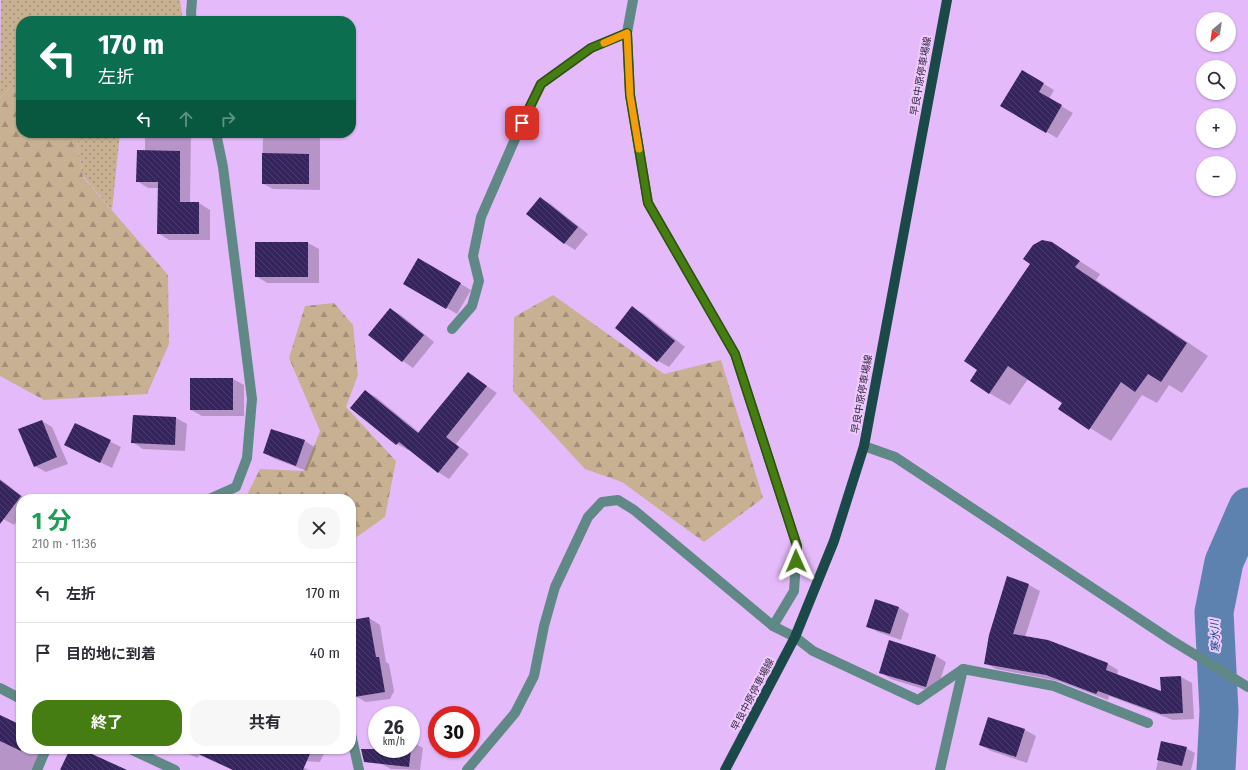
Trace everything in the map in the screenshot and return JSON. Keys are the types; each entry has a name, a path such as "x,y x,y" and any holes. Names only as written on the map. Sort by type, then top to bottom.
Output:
{"main road":[{"name":"早良中原停車場線","path":"725,770 795,638 834,541 864,446 947,0"}],"street":[{"path":"191,16 192,0"},
{"path":"633,0 627,33 630,95 648,203 735,354 797,546 794,591 773,626"},
{"path":"452,329 472,306 476,293 479,281 473,256 481,217 522,123 541,84 591,48 627,33"},
{"path":"217,138 223,167 252,399 247,458 236,487 220,494"},
{"path":"864,446 895,456 1171,640 1248,687"},
{"path":"467,770 515,713 534,676 544,626 555,587 588,517 602,502 618,500 634,510 773,626 795,638 813,651 918,700 963,669 1054,686 1148,724"},
{"path":"940,770 963,669"},
{"path":"0,688 16,695"},
{"path":"37,770 44,754"},
{"path":"141,754 175,770"},
{"path":"355,754 359,770"}],"green space":[{"path":"1,0 180,0 182,16 16,16 16,92 9,89 0,98"},
{"path":"9,89 16,92 16,138 77,138 83,177 168,275 169,344 147,394 44,400 0,376 0,98"},
{"path":"77,138 119,138 112,210 83,176"},
{"path":"553,295 664,374 721,360 763,498 704,542 622,482 585,469 513,391 514,317"},
{"path":"334,303 353,325 358,375 346,407 396,461 385,517 356,537 356,494 248,494 260,469 304,471 320,431 289,358 305,306"}],"building":[{"path":"1022,70 1044,83 1039,92 1062,105 1046,133 1000,106"},
{"path":"137,150 180,151 180,202 199,202 199,234 157,234 158,182 136,182"},
{"path":"262,153 309,154 309,184 262,184"},
{"path":"540,197 578,227 564,244 526,214"},
{"path":"1042,240 1052,242 1080,261 1075,267 1187,343 1161,382 1148,374 1135,392 1121,382 1089,430 1058,409 1062,403 1008,366 989,394 970,381 977,370 964,361 1030,264 1023,259 1033,245"},
{"path":"255,242 308,242 308,277 255,277"},
{"path":"418,258 461,283 446,309 403,284"},
{"path":"632,306 675,341 657,362 615,328"},
{"path":"390,308 424,335 402,362 368,335"},
{"path":"468,372 487,386 446,437 459,447 438,473 399,442 396,445 350,408 365,390 418,433"},
{"path":"190,378 233,378 233,410 190,410"},
{"path":"133,415 176,417 175,445 131,443"},
{"path":"42,420 57,457 34,467 18,429"},
{"path":"75,423 111,440 100,463 64,445"},
{"path":"271,429 305,440 296,466 263,453"},
{"path":"0,480 18,494 16,494 16,503 0,524"},
{"path":"1007,576 1029,584 1013,634 1048,640 1108,663 1106,670 1161,691 1160,677 1181,676 1183,713 1161,714 1098,691 1096,694 1046,675 984,664 989,635"},
{"path":"875,599 899,607 890,634 866,627"},
{"path":"369,617 376,657 379,657 385,692 356,697 356,619"},
{"path":"889,640 936,655 926,687 879,673"},
{"path":"0,715 16,723 16,749 0,741"},
{"path":"988,717 1025,729 1016,757 979,745"},
{"path":"1161,741 1187,747 1182,766 1157,760"},
{"path":"361,749 368,749 368,758 410,758 409,767 364,762"},
{"path":"68,754 92,754 127,770 60,770"},
{"path":"199,754 310,754 303,770 233,770"}],"waterway":[{"name":"寒水川","path":"1216,770 1219,711 1214,612 1224,562 1248,507"}],"slow traffic":[{"path":"604,43 627,33 630,95 639,149"}],"route":[{"path":"522,123 541,84 591,48 627,33 630,95 648,203 735,354 797,546 796,561"}]}
